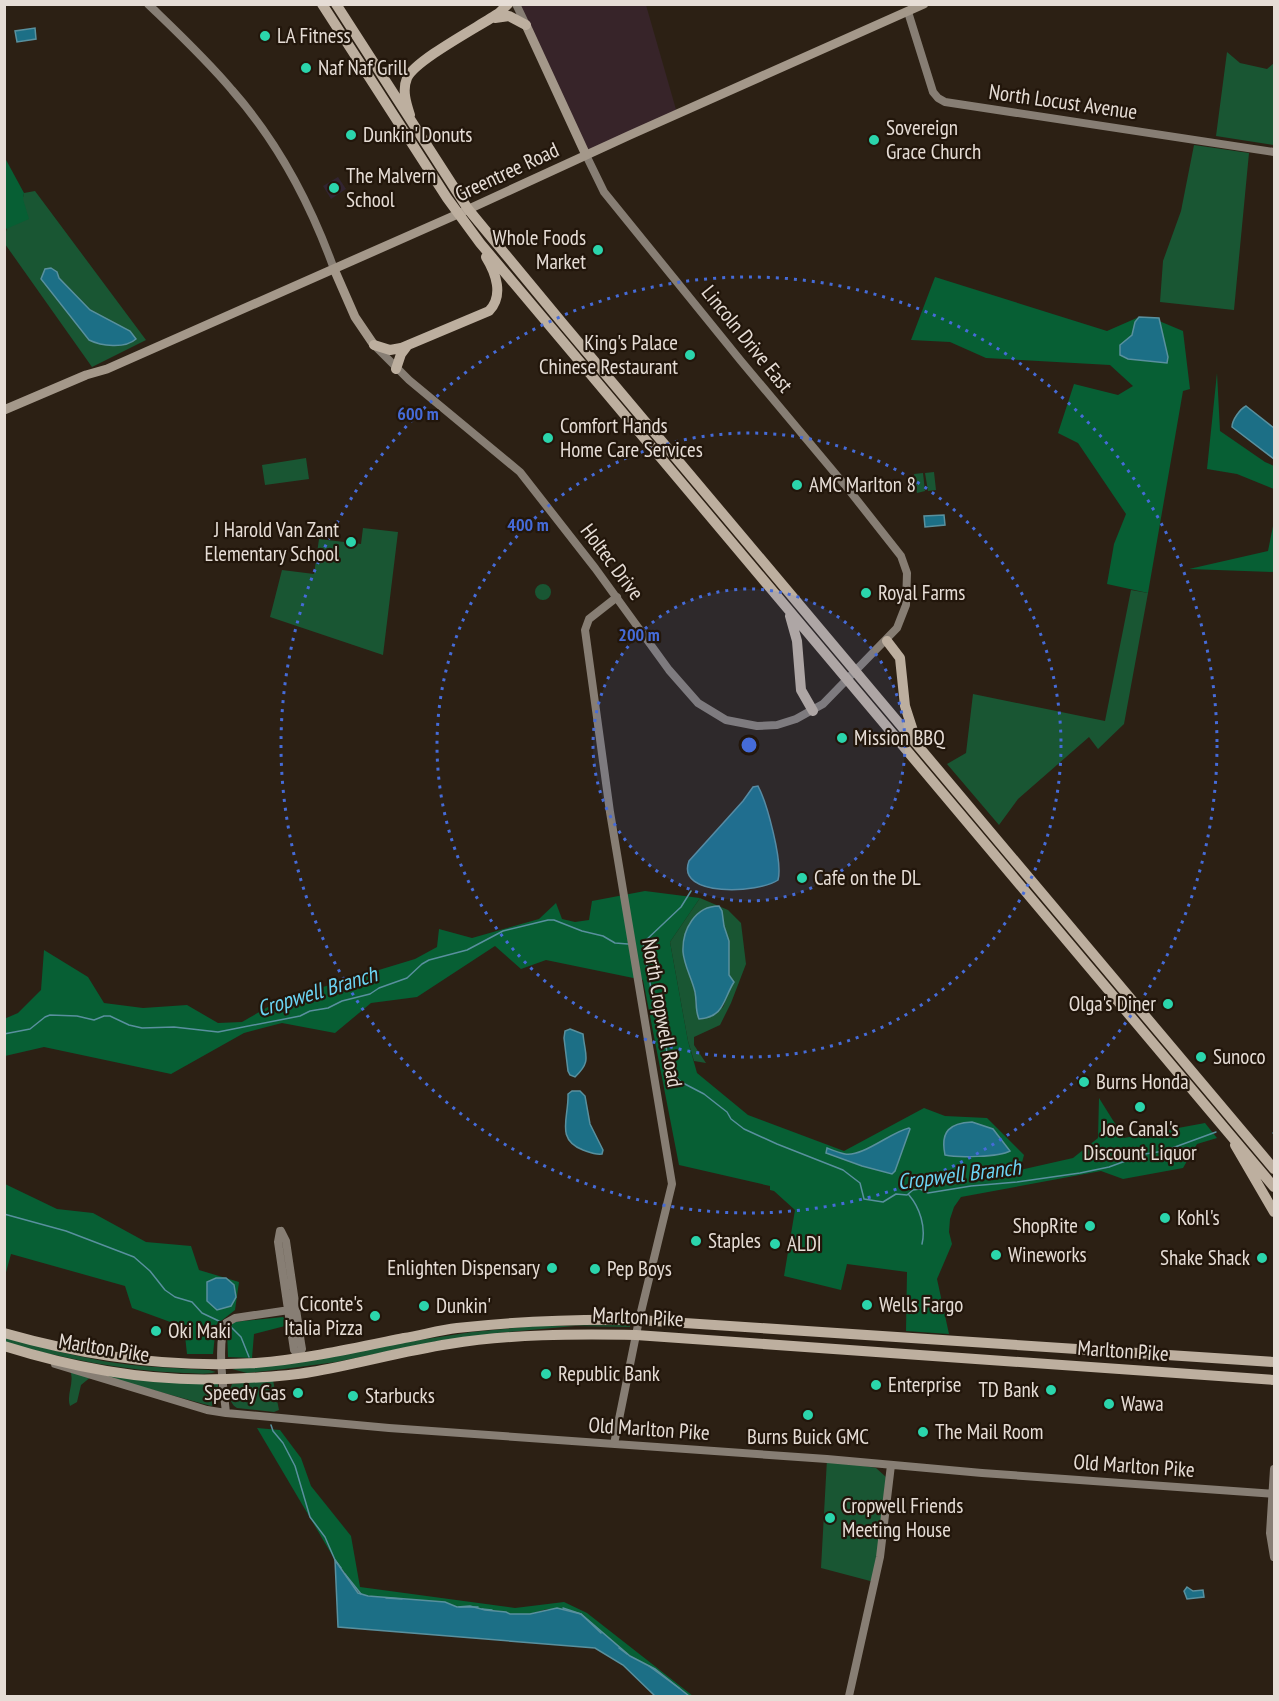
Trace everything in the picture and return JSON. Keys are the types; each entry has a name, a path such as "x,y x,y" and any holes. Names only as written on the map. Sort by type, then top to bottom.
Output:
{"highway":[{"path":"322,4 463,212 564,325 1123,1008 1275,1187"},
{"path":"336,4 417,132 480,243 788,610 930,760 1275,1169"},
{"path":"417,132 405,98 406,80 411,72 425,60 492,18 508,4"},
{"path":"492,18 509,16 526,25"},
{"path":"374,345 390,350 407,346 489,311 495,305 497,284 493,268 481,249 480,243"},
{"path":"396,369 401,354 407,346"},
{"path":"788,610 797,641 801,690 813,711"},
{"path":"886,641 900,658 905,706 911,728 930,760"},
{"path":"1123,1008 1131,1009 1160,1043 1164,1046 1172,1046"},
{"path":"1229,1134 1241,1158 1275,1212"},
{"name":"Marlton Pike","path":"4,1333 66,1349 117,1358 181,1363 254,1363 456,1328 557,1320 639,1320 1275,1362"},
{"name":"Marlton Pike","path":"4,1346 82,1366 131,1373 223,1379 311,1372 402,1352 492,1338 567,1334 636,1335 1272,1383"}],"main road":[{"name":"Greentree Road","path":"4,410 86,375 122,363 924,4"},
{"name":"Lincoln Drive East","path":"526,25 586,155"},
{"name":"Holtec Drive","path":"334,269 355,317 374,345"}],"street":[{"path":"148,4 207,62 242,101 275,148 325,243 334,269"},
{"name":"Lincoln Drive East","path":"516,4 526,25"},
{"name":"North Locust Avenue","path":"908,12 933,92 945,102 1275,152"},
{"name":"Lincoln Drive East","path":"586,155 604,192 901,556 907,573 906,604 897,628 851,676"},
{"name":"Holtec Drive","path":"374,345 396,369 520,472 617,597 683,688 698,703 716,715 747,725 767,726 796,719 813,711 824,704 851,676"},
{"name":"North Cropwell Road","path":"614,1444 639,1320 672,1184 612,824 585,630 589,619 617,597"},
{"path":"292,1310 278,1242 280,1231 286,1241 292,1310 294,1350 298,1356"},
{"path":"226,1413 222,1363 223,1329 228,1321 292,1310"},
{"name":"Old Marlton Pike","path":"30,1354 70,1370 207,1410 226,1413 389,1428 1273,1494"},
{"path":"866,1462 867,1467 876,1468 882,1472 889,1485"},
{"path":"849,1696 880,1557 891,1465"},
{"path":"1275,1469 1270,1533 1275,1557"}],"shaded area":[{"path":"514,5 646,5 677,113 586,155"},
{"name":"The Malvern School","path":"338,177 346,189 331,199 323,186"}],"green space":[{"path":"1227,52 1240,63 1267,69 1274,63 1274,145 1216,136"},
{"path":"1194,145 1249,153 1234,310 1160,302 1163,261 1181,211"},
{"path":"5,158 24,193 23,199 29,219 6,229 5,235"},
{"path":"35,191 146,340 92,367 5,244 7,228 24,193"},
{"path":"935,277 1107,331 1139,317 1152,318 1183,331 1190,389 1183,391 1148,593 1107,584 1114,544 1126,514 1078,443 1058,433 1074,384 1118,395 1133,386 1110,365 986,358 950,342 911,340"},
{"path":"1217,373 1220,431 1274,466 1274,489 1237,474 1207,469"},
{"path":"306,458 309,479 265,485 262,465"},
{"path":"934,472 936,490 928,491 925,473"},
{"path":"923,473 925,491 917,493 914,474"},
{"path":"1274,521 1274,572 1189,569 1268,551"},
{"path":"363,528 398,532 383,655 270,617 282,570 314,574 319,539 361,544"},
{"path":"540,584 546,584 551,592 549,598 540,600 535,595 535,589"},
{"path":"1131,590 1148,593 1124,724 1098,749 1089,737 1018,799 999,825 947,764 966,753 973,694 1105,721"},
{"path":"645,891 700,898 670,942 688,1041 697,1073 748,1115 844,1151 924,1108 945,1116 987,1118 1024,1155 1020,1170 1073,1158 1098,1138 1099,1098 1124,1138 1205,1123 1217,1138 1197,1144 1183,1168 1123,1179 1101,1171 961,1197 950,1219 949,1232 952,1244 937,1279 949,1334 906,1331 907,1272 847,1264 841,1290 784,1276 795,1210 770,1190 770,1186 679,1165 643,980 546,960 521,969 495,946 417,997 371,1003 335,1033 282,1023 244,1033 171,1074 44,1047 5,1056 4,1019 18,1013 41,990 44,950 88,977 104,1003 143,1008 187,1005 218,1023 242,1022 280,1000 415,959 437,947 439,929 472,938 539,919 556,903 562,919 575,922 589,920 592,901"},
{"path":"700,898 719,906 728,910 741,923 746,964 720,1025 694,1037 694,1045 706,1063 694,1061 688,1041 670,942","holes":["719,906 729,941 729,975 733,981 723,1007 699,1019 693,983 683,956 683,943 688,927 697,914"]},
{"path":"5,1184 57,1209 93,1213 146,1242 191,1246 199,1270 239,1282 235,1310 216,1325 213,1354 187,1354 184,1327 132,1308 125,1286 11,1254 5,1276"},
{"path":"283,1317 286,1321 285,1326 254,1334 252,1358 228,1357 227,1329 234,1322"},
{"path":"630,1325 630,1327 575,1326 497,1333 438,1341 336,1362 247,1373 232,1369 472,1332 535,1326"},
{"path":"5,1337 103,1361 216,1372 200,1374 161,1372 94,1363 5,1343"},
{"path":"70,1370 92,1376 81,1385 77,1402 70,1406 72,1379"},
{"path":"95,1374 218,1384 219,1399 217,1404 211,1406"},
{"path":"273,1380 279,1410 274,1412 237,1408 232,1403 230,1391 232,1384"},
{"path":"257,1428 280,1430 301,1458 311,1486 351,1536 360,1587 515,1608 564,1602 587,1613 693,1696 689,1696 655,1669 630,1656 583,1616 569,1610 547,1609 530,1614 510,1614 470,1606 457,1607 445,1602 375,1598 361,1594 335,1560"},
{"name":"Cropwell Friends Meeting House","path":"827,1459 876,1468 886,1477 874,1582 821,1568"}],"water":[{"path":"35,28 36,39 17,42 15,31"},
{"path":"51,268 90,310 130,331 136,339 126,344 113,346 89,340 41,279 45,269"},
{"path":"1139,317 1159,318 1168,357 1167,363 1128,359 1120,355 1120,345 1132,335 1135,322"},
{"path":"1246,406 1274,428 1274,459 1232,427 1237,415"},
{"path":"944,515 945,525 925,527 924,516"},
{"path":"758,786 766,805 773,833 778,860 778,880 755,888 738,889 706,887 694,881 688,873 689,861 753,787"},
{"path":"719,906 729,941 729,975 734,982 719,1011 708,1018 699,1019 683,944 688,928 697,915 703,910"},
{"path":"570,1029 583,1034 586,1053 584,1067 575,1077 568,1071 564,1038 565,1031"},
{"path":"572,1091 580,1091 585,1096 590,1124 603,1150 602,1154 594,1154 574,1145 566,1134 568,1094"},
{"path":"972,1122 993,1129 1010,1151 997,1155 945,1155 944,1140 948,1130 958,1124"},
{"path":"909,1128 892,1174 826,1153 827,1148 845,1154 860,1152"},
{"path":"216,1278 226,1278 234,1285 236,1297 231,1306 217,1310 207,1301 207,1282"},
{"path":"335,1560 358,1593 368,1596 445,1602 457,1607 470,1606 510,1614 530,1614 557,1608 581,1614 630,1656 655,1669 689,1696 655,1696 623,1665 595,1648 338,1627"},
{"path":"1187,1587 1193,1591 1203,1590 1204,1597 1187,1599 1184,1591"}],"waterway":[{"path":"644,942 681,907 691,891"},
{"name":"Cropwell Branch","path":"4,1034 30,1029 50,1015 77,1016 94,1020 110,1016 142,1028 174,1027 218,1032 300,1016 370,994 379,988 407,978 429,960 467,950 503,931 548,920 603,936 615,943 628,944"},
{"name":"Cropwell Branch","path":"643,943 655,1012 664,1033 668,1059"},
{"name":"Cropwell Branch","path":"672,1073 681,1082 704,1094 744,1129 843,1170 860,1183 864,1199 883,1202 896,1194 907,1195 913,1190 920,1189 928,1193 1080,1173 1109,1167 1145,1154 1164,1151 1216,1132"},
{"path":"909,1195 921,1218 922,1244"},
{"path":"4,1214 66,1231 134,1257 150,1271 165,1290 175,1297 192,1302 202,1313 221,1322"},
{"path":"230,1326 241,1337 249,1357"},
{"path":"271,1425 295,1466 310,1517 325,1537 341,1568"},
{"path":"345,1574 361,1594"},
{"path":"386,1598 402,1599"},
{"path":"459,1607 478,1607"},
{"path":"563,1608 581,1614 601,1633"},
{"path":"482,1609 492,1610"},
{"path":"619,1648 627,1654"},
{"path":"649,1666 679,1688"}],"place":[{"name":"LA Fitness","path":"265,36"},
{"name":"Naf Naf Grill","path":"306,68"},
{"name":"Dunkin' Donuts","path":"351,135"},
{"name":"Sovereign Grace Church","path":"874,140"},
{"name":"The Malvern School","path":"334,188"},
{"name":"Whole Foods Market","path":"598,250"},
{"name":"King's Palace Chinese Restaurant","path":"690,355"},
{"name":"Comfort Hands Home Care Services","path":"548,438"},
{"name":"AMC Marlton 8","path":"797,485"},
{"name":"J Harold Van Zant Elementary School","path":"351,542"},
{"name":"Royal Farms","path":"866,593"},
{"name":"Mission BBQ","path":"842,738"},
{"name":"Cafe on the DL","path":"802,878"},
{"name":"Olga's Diner","path":"1168,1004"},
{"name":"Sunoco","path":"1201,1057"},
{"name":"Burns Honda","path":"1084,1082"},
{"name":"Joe Canal's Discount Liquor","path":"1140,1107"},
{"name":"Kohl's","path":"1165,1218"},
{"name":"ShopRite","path":"1090,1226"},
{"name":"Staples","path":"696,1241"},
{"name":"ALDI","path":"775,1244"},
{"name":"Wineworks","path":"996,1255"},
{"name":"Shake Shack","path":"1262,1258"},
{"name":"Enlighten Dispensary","path":"552,1268"},
{"name":"Pep Boys","path":"595,1269"},
{"name":"Wells Fargo","path":"867,1305"},
{"name":"Dunkin'","path":"424,1306"},
{"name":"Ciconte's Italia Pizza","path":"375,1316"},
{"name":"Oki Maki","path":"156,1331"},
{"name":"Republic Bank","path":"546,1374"},
{"name":"Enterprise","path":"876,1385"},
{"name":"TD Bank","path":"1051,1390"},
{"name":"Speedy Gas","path":"298,1393"},
{"name":"Starbucks","path":"353,1396"},
{"name":"Wawa","path":"1109,1404"},
{"name":"Burns Buick GMC","path":"808,1415"},
{"name":"The Mail Room","path":"923,1432"},
{"name":"Cropwell Friends Meeting House","path":"830,1518"}]}
